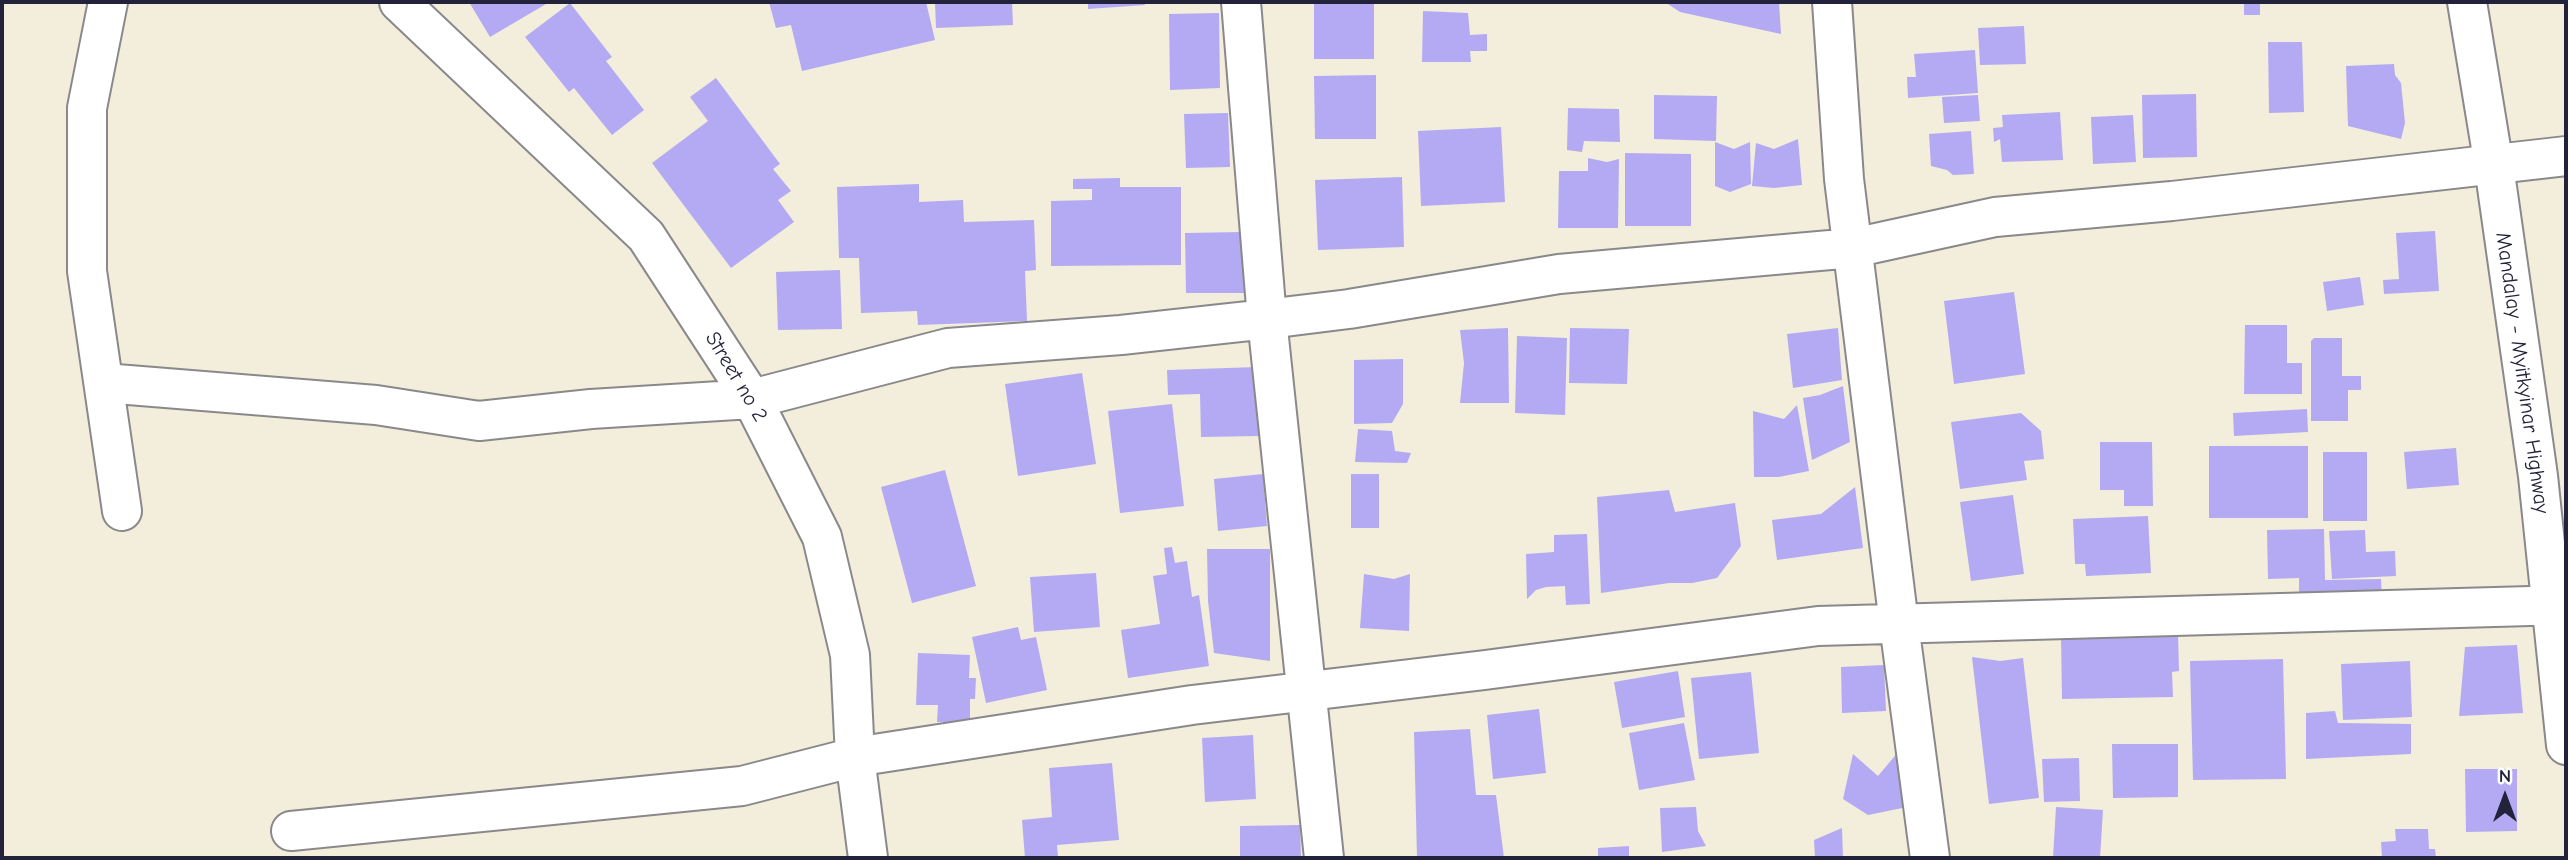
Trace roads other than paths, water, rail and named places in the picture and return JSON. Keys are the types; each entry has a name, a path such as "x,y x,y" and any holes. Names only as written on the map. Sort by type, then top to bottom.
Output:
{"main road":[{"path":"108,2 87,108 87,271 122,511"},
{"name":"Street no 2","path":"399,2 646,236 752,399 822,537 850,655 855,757 868,858"},
{"path":"1241,2 1267,319 1324,858"},
{"path":"1832,2 1844,179 1930,858"},
{"name":"Mandalay - Myitkyinar Highway","path":"2467,2 2559,606 2566,746"},
{"path":"104,383 376,405 479,421 591,409 752,399 948,348 1121,335 1267,319 1349,309 1559,274 1853,248 1995,217 2172,201 2566,156"},
{"path":"291,831 742,786 855,757 1192,705 1818,626 2559,606"}]}
